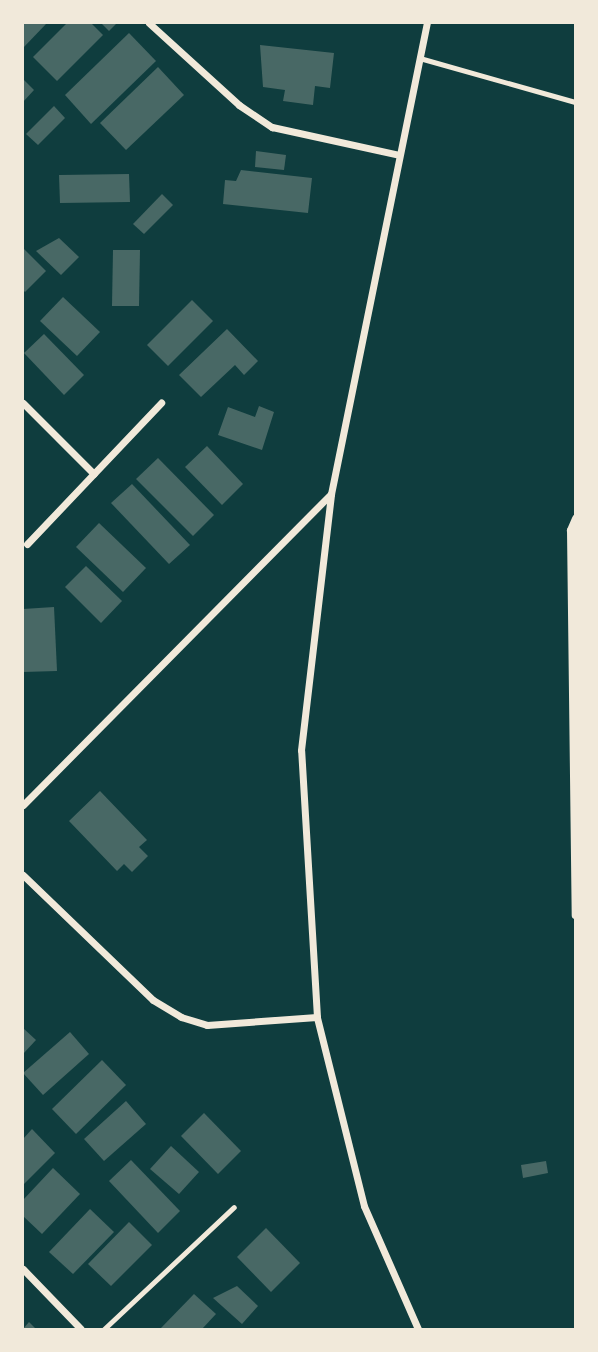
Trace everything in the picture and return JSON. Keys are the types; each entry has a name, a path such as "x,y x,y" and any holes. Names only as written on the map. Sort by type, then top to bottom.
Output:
{"street":[{"path":"149,23 239,105 272,127 399,155"},
{"path":"418,1329 363,1206 317,1017 301,751 331,494 399,155 423,59 427,23"},
{"path":"23,403 94,474"},
{"path":"27,544 161,403"},
{"path":"23,805 331,494"},
{"path":"575,518 570,530 575,915"},
{"path":"24,880 153,1000 181,1017 208,1025 317,1017"},
{"path":"23,1269 81,1329"}],"lane":[{"path":"423,59 575,102"},
{"path":"104,1329 234,1208"}],"building":[{"path":"23,23 47,23 23,48"},
{"path":"67,23 91,23 103,35 57,81 33,57"},
{"path":"101,23 117,23 109,31"},
{"path":"129,33 156,61 91,124 65,95"},
{"path":"260,45 334,53 330,88 315,86 313,105 283,101 285,90 263,87"},
{"path":"158,67 184,95 126,150 100,123"},
{"path":"23,79 34,90 23,102"},
{"path":"54,106 65,118 38,145 26,134"},
{"path":"256,151 286,155 284,170 255,167"},
{"path":"241,170 312,178 308,213 223,204 225,180 236,181"},
{"path":"129,174 130,202 60,203 59,175"},
{"path":"162,194 173,205 144,234 133,224"},
{"path":"59,238 79,257 61,275 36,251"},
{"path":"23,248 46,271 25,292 23,290"},
{"path":"113,250 140,250 139,306 112,306"},
{"path":"63,297 100,332 77,356 40,321"},
{"path":"192,300 213,321 168,366 147,345"},
{"path":"227,329 258,361 244,375 235,365 201,397 179,375"},
{"path":"44,334 84,375 64,395 24,353"},
{"path":"259,406 274,412 262,450 218,435 228,407 255,417"},
{"path":"207,446 243,484 222,505 185,467"},
{"path":"158,458 214,515 193,536 136,479"},
{"path":"132,484 190,545 169,564 111,503"},
{"path":"99,523 146,568 123,592 76,547"},
{"path":"86,566 122,601 101,623 65,587"},
{"path":"54,607 57,671 23,672 23,609"},
{"path":"100,791 147,840 139,847 148,856 132,872 124,864 117,871 69,821"},
{"path":"23,1028 36,1040 23,1054"},
{"path":"70,1032 89,1054 43,1095 23,1073"},
{"path":"102,1060 126,1085 76,1134 52,1109"},
{"path":"126,1101 146,1124 104,1161 84,1139"},
{"path":"204,1113 241,1151 218,1174 181,1136"},
{"path":"32,1129 55,1153 23,1185 23,1139"},
{"path":"171,1146 199,1172 179,1194 150,1169"},
{"path":"131,1160 180,1211 158,1233 109,1181"},
{"path":"546,1161 548,1173 523,1178 521,1165"},
{"path":"53,1168 80,1194 42,1234 23,1216 23,1200"},
{"path":"90,1209 114,1232 73,1274 49,1252"},
{"path":"129,1222 152,1245 111,1286 88,1264"},
{"path":"266,1228 300,1263 271,1292 237,1257"},
{"path":"237,1286 258,1306 242,1324 213,1298"},
{"path":"194,1294 216,1314 202,1329 160,1329"},
{"path":"29,1322 36,1329 23,1329"}]}
